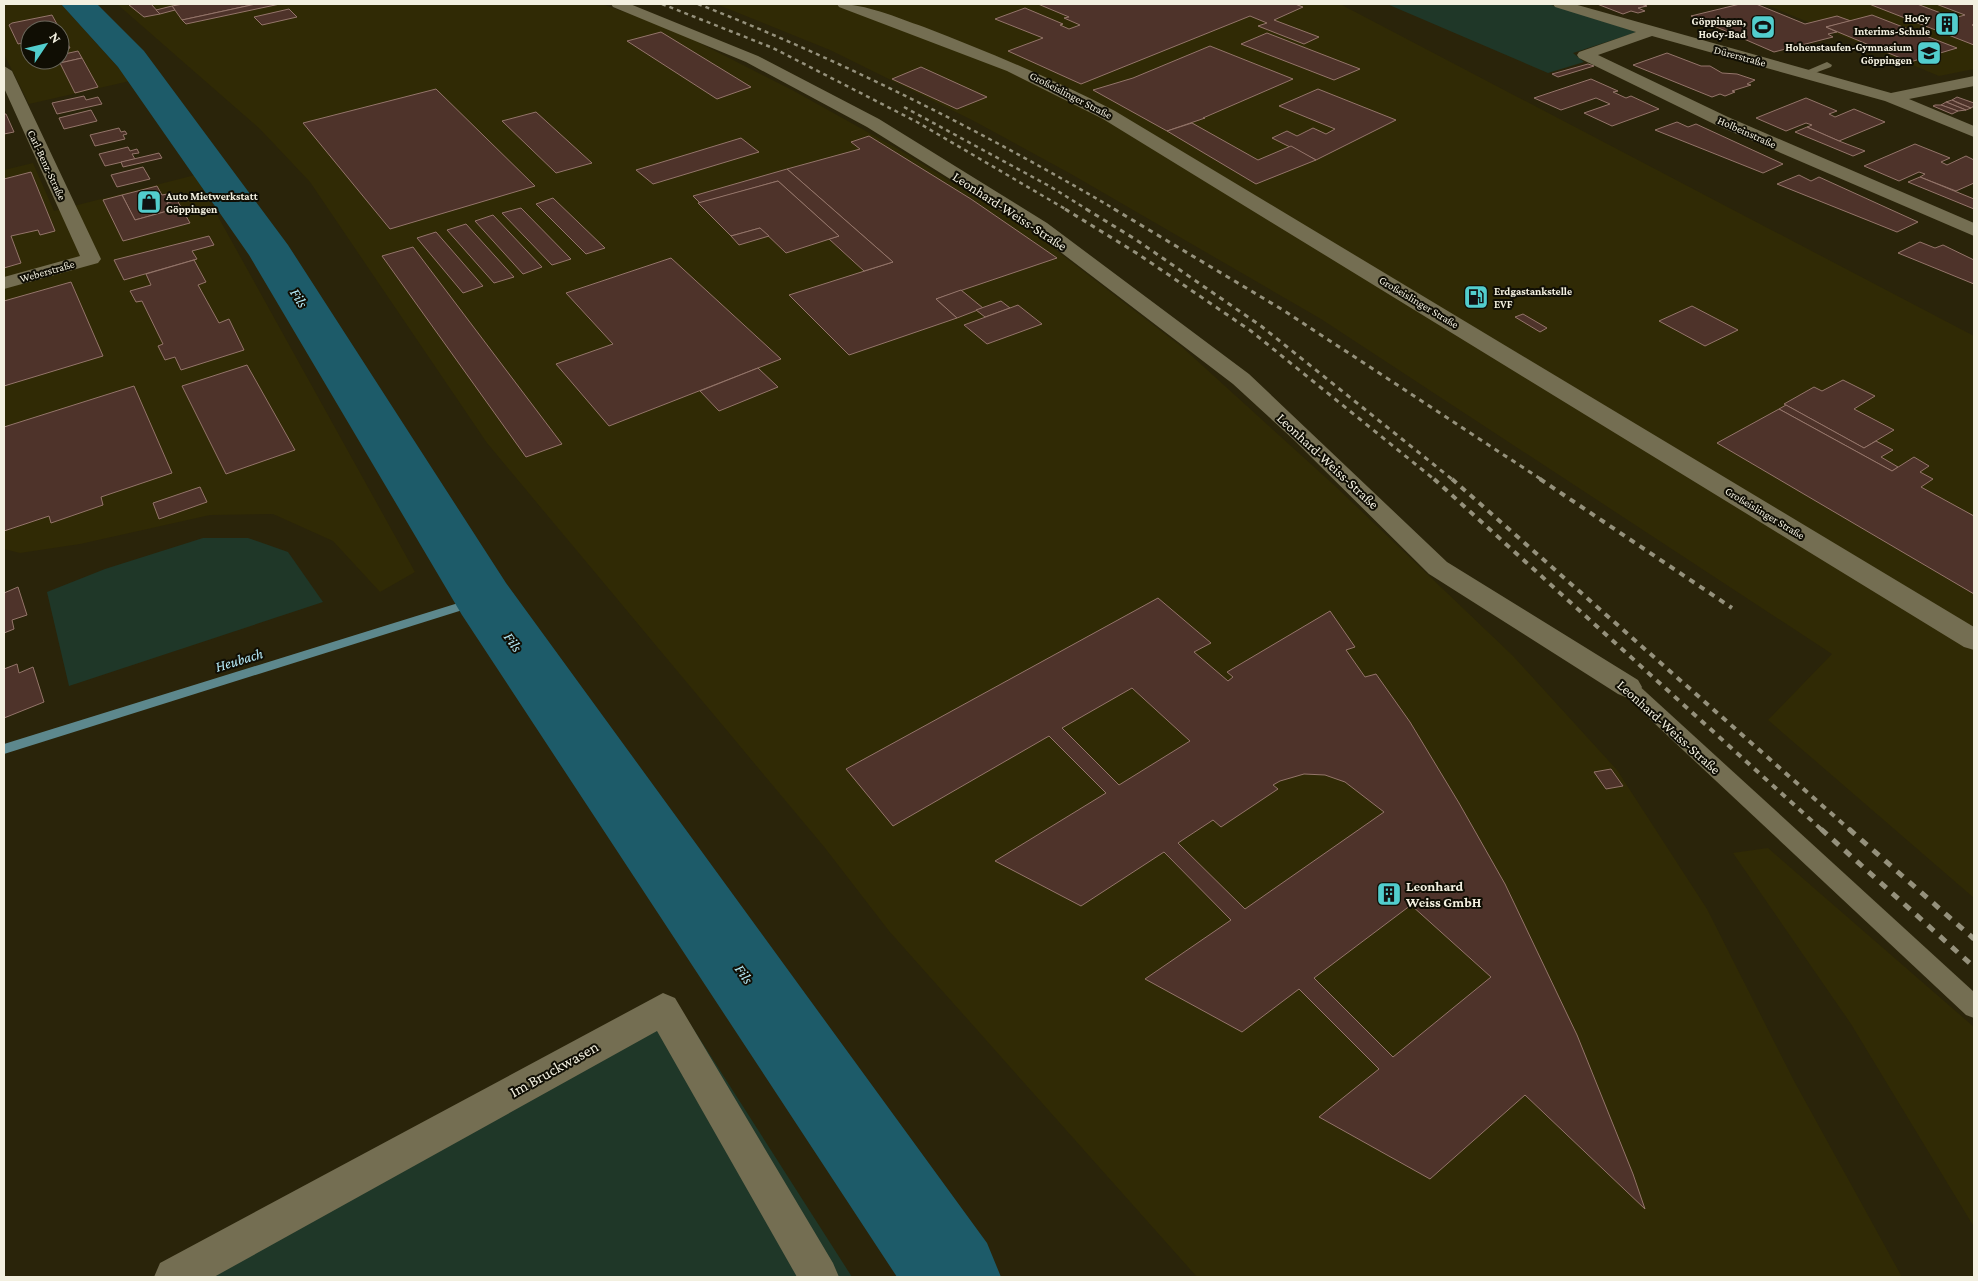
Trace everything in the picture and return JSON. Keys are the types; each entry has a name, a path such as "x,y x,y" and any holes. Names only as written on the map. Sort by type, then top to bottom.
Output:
{"street":[{"name":"Leonhard-Weiss-Straße","path":"618,4 752,59 873,123 1040,227 1241,379 1302,435 1438,568 1628,688"},
{"name":"Großeislinger Straße","path":"844,4 998,60 1058,87 1110,115 1974,640"},
{"name":"Dürerstraße","path":"1560,4 1650,32 1891,98 1974,132"},
{"name":"Holbeinstraße","path":"1650,32 1585,55 1722,121 1974,230"},
{"name":"Carl-Benz-Straße","path":"4,71 11,105 91,259"},
{"path":"1891,98 1974,81"},
{"name":"Weberstraße","path":"4,283 91,259"},
{"name":"Im Bruckwasen","path":"174,1277 663,1009 819,1277"}],"lane":[{"path":"1804,74 1827,65"},
{"name":"Leonhard-Weiss-Straße","path":"1628,688 1974,1007"}],"shaded area":[{"path":"4,4 61,4 130,81 29,104 4,54"},
{"path":"117,4 602,4 672,29 794,91 898,149 1035,234 1182,347 1334,485 1513,656 1617,770 1707,909 1793,1079 1902,1277 1197,1277 889,931 825,848 487,443 310,182 260,129"},
{"path":"716,4 1340,4 1974,336 1974,898 1768,720 1832,654 1321,319 1071,174 972,120 830,50"},
{"name":"Hohenstaufen-Gymnasium Göppingen","path":"1764,4 1974,4 1974,69 1939,76"},
{"path":"33,163 54,211 195,175 415,572 380,592 333,541 273,514 210,515 80,544 20,553 4,549 4,170"},
{"path":"1768,848 1974,1027 1974,1227 1851,1024 1733,853"}],"green space":[{"path":"1387,4 1548,4 1637,32 1573,53 1584,62 1548,73"},
{"path":"203,538 248,538 288,552 323,602 69,686 47,592 105,569"},
{"path":"680,1008 852,1277 194,1277"}],"building":[{"path":"151,4 160,14 144,17 129,5"},
{"path":"183,4 256,4 182,20 172,6"},
{"path":"256,4 280,4 186,24 182,20"},
{"path":"1038,4 1295,4 1303,7 1274,20 1319,37 1304,44 1258,26 1267,23 1250,16 1081,84 1008,51 1043,38 995,19 1025,8 1063,24 1060,25 1069,29 1080,25 1064,18 1069,17"},
{"path":"1597,4 1641,4 1647,6 1638,8 1645,11 1638,13 1631,11 1623,14"},
{"path":"1740,4 1756,4 1805,24 1837,16 1851,21 1826,27 1837,32 1828,34 1833,37 1774,52 1691,16"},
{"name":"HoGy Interims-Schule","path":"1869,4 1917,4 1954,18 1965,15 1936,4 1974,4 1974,24 1972,25 1974,26 1974,45"},
{"path":"172,6 175,10 160,14 156,10"},
{"path":"289,9 297,17 262,25 254,17"},
{"path":"52,15 55,20 27,20"},
{"path":"1872,15 1957,48 1910,62 1826,27"},
{"path":"20,21 20,44 18,44 9,25"},
{"path":"661,32 751,87 717,99 627,41"},
{"path":"1267,33 1360,69 1334,80 1241,44"},
{"path":"1210,46 1293,79 1203,118 1205,118 1167,131 1093,90 1133,78"},
{"path":"78,51 82,58 70,61 70,53"},
{"path":"1667,53 1701,66 1710,66 1722,73 1737,74 1755,80 1747,84 1751,85 1732,91 1735,92 1725,96 1720,94 1712,97 1633,65"},
{"path":"82,58 98,87 75,93 64,70 70,70 70,61"},
{"path":"1588,64 1594,66 1558,77 1552,74"},
{"path":"921,67 987,97 957,109 892,79"},
{"path":"1591,79 1618,91 1613,92 1626,98 1631,96 1659,109 1612,126 1584,113 1610,104 1596,98 1561,110 1534,98"},
{"path":"436,89 535,186 390,229 303,123"},
{"path":"1318,89 1396,120 1316,160 1272,138 1287,131 1297,136 1313,128 1326,134 1335,129 1279,106"},
{"path":"84,96 86,100 98,97 102,104 57,114 52,103"},
{"path":"1957,97 1974,103 1974,106 1971,108 1952,100"},
{"path":"1806,98 1837,111 1829,114 1835,117 1854,109 1885,122 1839,141 1807,127 1812,125 1806,123 1786,131 1756,118"},
{"path":"1952,100 1971,108 1966,110 1946,102"},
{"path":"1946,102 1966,110 1958,111 1941,105"},
{"path":"1941,105 1958,111 1952,114 1933,106"},
{"path":"91,110 97,121 64,129 59,118"},
{"path":"536,112 592,163 556,173 502,121"},
{"path":"4,114 6,114 14,132 4,134"},
{"path":"1677,122 1688,127 1696,124 1783,164 1763,173 1655,130"},
{"path":"1192,123 1258,160 1291,146 1316,160 1256,184 1167,131"},
{"path":"1807,127 1865,151 1853,156 1795,132"},
{"path":"119,128 121,132 125,131 127,134 123,135 125,139 95,146 90,135"},
{"path":"869,136 971,199 1057,258 936,299 957,318 849,355 789,295 893,262 787,169 860,149 851,142"},
{"path":"741,138 759,152 653,184 636,170"},
{"path":"1915,144 1950,158 1941,162 1947,165 1966,156 1974,160 1974,183 1956,191 1920,177 1925,174 1919,172 1899,181 1864,166"},
{"path":"128,147 130,151 137,149 139,153 132,154 135,159 105,166 99,154"},
{"path":"159,153 162,158 123,167 121,162"},
{"path":"143,167 150,179 117,187 111,175"},
{"path":"787,169 893,262 864,271 829,239 839,236 778,181 700,203 693,196"},
{"path":"31,172 55,231 40,235 38,230 11,236 21,263 4,268 4,179"},
{"path":"1799,175 1811,181 1819,177 1918,222 1897,232 1777,184"},
{"path":"1920,177 1974,199 1974,209 1908,182"},
{"path":"778,181 839,236 786,253 760,228 731,236 698,203"},
{"name":"Auto Mietwerkstatt Göppingen","path":"157,186 162,195 172,193 177,200 167,203 171,210 135,220 122,195"},
{"path":"122,195 135,220 171,210 167,203 177,200 190,223 123,241 103,200"},
{"path":"553,198 605,248 586,254 536,204"},
{"path":"521,208 571,259 552,265 502,213"},
{"path":"493,215 542,267 523,274 475,221"},
{"path":"466,224 514,277 494,283 447,230"},
{"path":"760,228 769,236 739,245 731,236"},
{"path":"436,232 483,286 463,293 417,238"},
{"path":"209,236 214,245 192,251 197,259 124,280 114,260"},
{"path":"1920,242 1935,248 1943,245 1974,260 1974,284 1898,253"},
{"path":"413,247 562,444 526,457 382,256"},
{"path":"671,258 781,359 609,426 556,364 613,344 566,293"},
{"path":"194,260 206,282 198,285 219,323 229,319 244,350 181,370 175,357 165,360 158,346 163,344 142,301 136,302 130,291 151,285 146,274"},
{"path":"71,282 103,356 4,386 4,301"},
{"path":"961,290 983,308 957,318 936,299"},
{"path":"1001,301 1010,308 985,317 976,310"},
{"path":"1018,305 1042,324 987,344 964,325"},
{"path":"1692,306 1738,330 1705,346 1659,321"},
{"path":"1523,314 1547,328 1540,332 1515,317"},
{"path":"247,365 295,450 226,474 182,386"},
{"path":"758,368 778,387 719,411 700,391"},
{"path":"1843,380 1875,396 1854,409 1894,430 1864,448 1784,404 1814,387 1822,391"},
{"path":"134,386 172,473 101,497 103,505 51,523 49,516 4,531 4,427"},
{"path":"1786,405 1864,448 1876,441 1893,450 1881,457 1898,467 1892,471 1779,409"},
{"path":"1779,409 1892,471 1914,457 1929,466 1920,472 1933,479 1921,487 1974,516 1974,594 1717,443"},
{"path":"200,487 207,502 159,519 153,503"},
{"path":"18,587 27,615 12,620 14,629 4,633 4,593"},
{"name":"Leonhard Weiss GmbH","path":"1158,598 1211,643 1194,652 1228,681 1233,677 1227,672 1330,611 1355,647 1346,650 1365,677 1376,674 1410,722 1505,884 1577,1035 1633,1174 1645,1209 1525,1095 1430,1179 1319,1117 1379,1069 1299,989 1242,1032 1145,979 1231,920 1164,852 1081,906 995,861 1106,793 1049,736 893,826 846,769","holes":["1132,688 1190,741 1119,785 1062,728","1304,774 1325,775 1345,782 1384,812 1245,909 1178,843 1213,820 1221,827 1278,789 1273,785","1411,905 1491,977 1393,1057 1314,978"]},
{"path":"17,664 19,673 33,667 44,702 4,718 4,669"},
{"path":"1611,769 1623,786 1606,789 1594,772"}],"waterway":[{"name":"Fils","path":"78,4 131,59 272,255 484,599 953,1277"},
{"name":"Heubach","path":"4,749 484,599"}],"railway":[{"path":"662,4 773,48 917,122 1067,210"},
{"path":"698,4 859,73 1015,152 1116,210"},
{"path":"904,107 1051,187 1088,210"},
{"path":"1065,209 1138,254 1251,331 1435,480"},
{"path":"1086,209 1135,239 1261,326 1453,480"},
{"path":"1114,209 1283,310 1542,480"},
{"path":"1434,479 1822,830"},
{"path":"1452,479 1850,830"},
{"path":"1540,479 1732,608"},
{"path":"1821,829 1974,967"},
{"path":"1849,829 1974,939"}],"place":[{"name":"HoGy Interims-Schule","path":"1947,24"},
{"name":"Göppingen, HoGy-Bad","path":"1763,27"},
{"name":"Hohenstaufen-Gymnasium Göppingen","path":"1929,53"},
{"name":"Auto Mietwerkstatt Göppingen","path":"149,202"},
{"name":"Erdgastankstelle EVF","path":"1476,297"},
{"name":"Leonhard Weiss GmbH","path":"1389,894"}]}
